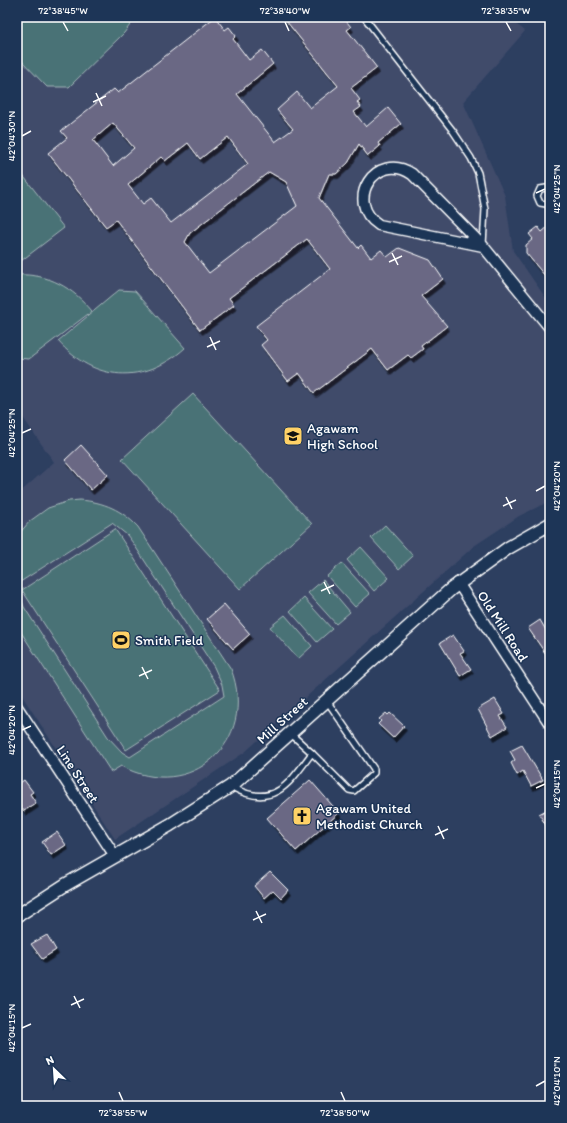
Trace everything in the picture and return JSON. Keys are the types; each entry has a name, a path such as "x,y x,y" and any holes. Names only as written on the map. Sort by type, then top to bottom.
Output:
{"street":[{"path":"483,246 379,225 369,215 365,207 364,194 368,182 376,173 384,169 397,168 409,171 483,246 550,328"},
{"name":"Mill Street","path":"17,916 64,885 170,825 230,786 458,583 508,548 550,524"},
{"name":"Old Mill Road","path":"458,583 550,724"},
{"name":"Line Street","path":"17,707 115,856"}],"lane":[{"path":"364,17 453,130 471,158 478,173 485,209 483,246"},
{"path":"549,187 540,189 536,196 540,203 546,204 550,202"},
{"path":"290,734 312,753 349,790 354,791 374,773 374,769 326,701"},
{"path":"230,786 252,796 263,797 274,794 283,789 312,753"}],"shaded area":[{"name":"Agawam High School","path":"17,17 507,17 525,31 463,102 505,196 513,251 550,304 550,501 519,516 474,546 245,752 115,839 17,688 17,495 54,462 17,409"}],"green space":[{"path":"17,17 136,17 124,33 69,87 47,87 17,56"},
{"path":"17,168 64,228 17,264"},
{"path":"17,275 28,275 49,279 77,295 92,311 29,359 17,358"},
{"path":"119,290 135,291 185,348 169,360 153,368 136,373 120,374 103,371 87,365 72,355 58,341"},
{"path":"193,394 312,524 240,589 122,459"},
{"path":"69,501 89,501 105,505 126,516 138,527 231,669 237,696 235,720 227,742 212,759 194,771 171,777 147,775 121,766 111,772 17,626 17,584 17,536 30,521 48,508","holes":["112,523 127,535 133,543 214,667 222,685 224,696 130,757 122,752 108,737 24,607 17,584"]},
{"path":"385,525 413,556 399,569 371,538"},
{"name":"Smith Field","path":"115,529 220,690 126,750 22,590"},
{"path":"361,547 389,578 374,591 347,560"},
{"path":"342,563 370,594 355,607 327,576"},
{"path":"323,580 350,612 336,624 308,593"},
{"path":"304,598 332,629 317,642 290,611"},
{"path":"285,615 312,646 298,659 270,627"}],"building":[{"name":"Agawam High School","path":"215,17 225,30 229,27 236,36 233,39 249,60 262,50 273,64 237,94 275,142 293,129 277,110 297,92 310,108 338,86 283,17 335,17 338,21 343,17 351,27 347,30 377,68 351,88 360,100 357,102 361,107 354,112 366,127 388,108 401,124 378,143 380,146 368,156 359,144 348,163 336,174 329,174 319,198 358,248 361,245 371,258 381,250 387,257 399,248 430,260 443,279 421,296 447,326 421,346 423,349 411,358 408,355 388,370 372,349 314,393 299,373 288,381 261,345 267,340 256,326 330,269 307,239 229,298 234,305 200,330 116,220 106,227 48,153 67,138 61,131 114,89 118,93","holes":["113,123 134,148 113,166 93,140","228,137 248,164 171,223 151,198 143,204 128,185 161,157 165,161 188,143 200,159","269,172 286,182 297,206 209,273 185,242 190,233"]},
{"path":"550,225 550,282 526,253 526,245 533,239 529,234 538,227 542,232"},
{"path":"81,445 108,475 91,490 65,460"},
{"path":"224,604 250,634 233,649 207,619"},
{"path":"540,620 550,637 550,660 528,628"},
{"path":"453,635 464,651 460,653 471,669 460,676 440,643"},
{"path":"495,699 504,714 500,716 507,727 492,736 478,709"},
{"path":"386,713 388,715 390,713 404,726 393,738 378,724 381,721 379,719"},
{"path":"522,745 543,780 531,786 523,771 517,775 511,763 515,760 510,751"},
{"path":"24,780 33,792 30,794 36,803 24,811 17,802 17,785"},
{"path":"310,780 339,813 296,851 267,818"},
{"path":"550,808 550,832 539,814"},
{"path":"57,832 66,845 51,855 42,842"},
{"path":"270,872 288,890 281,898 273,890 264,898 254,886"},
{"path":"47,935 56,950 42,959 31,944"}],"place":[{"name":"Agawam High School","path":"293,436"},
{"name":"Smith Field","path":"121,640"},
{"name":"Agawam United Methodist Church","path":"302,816"}]}
